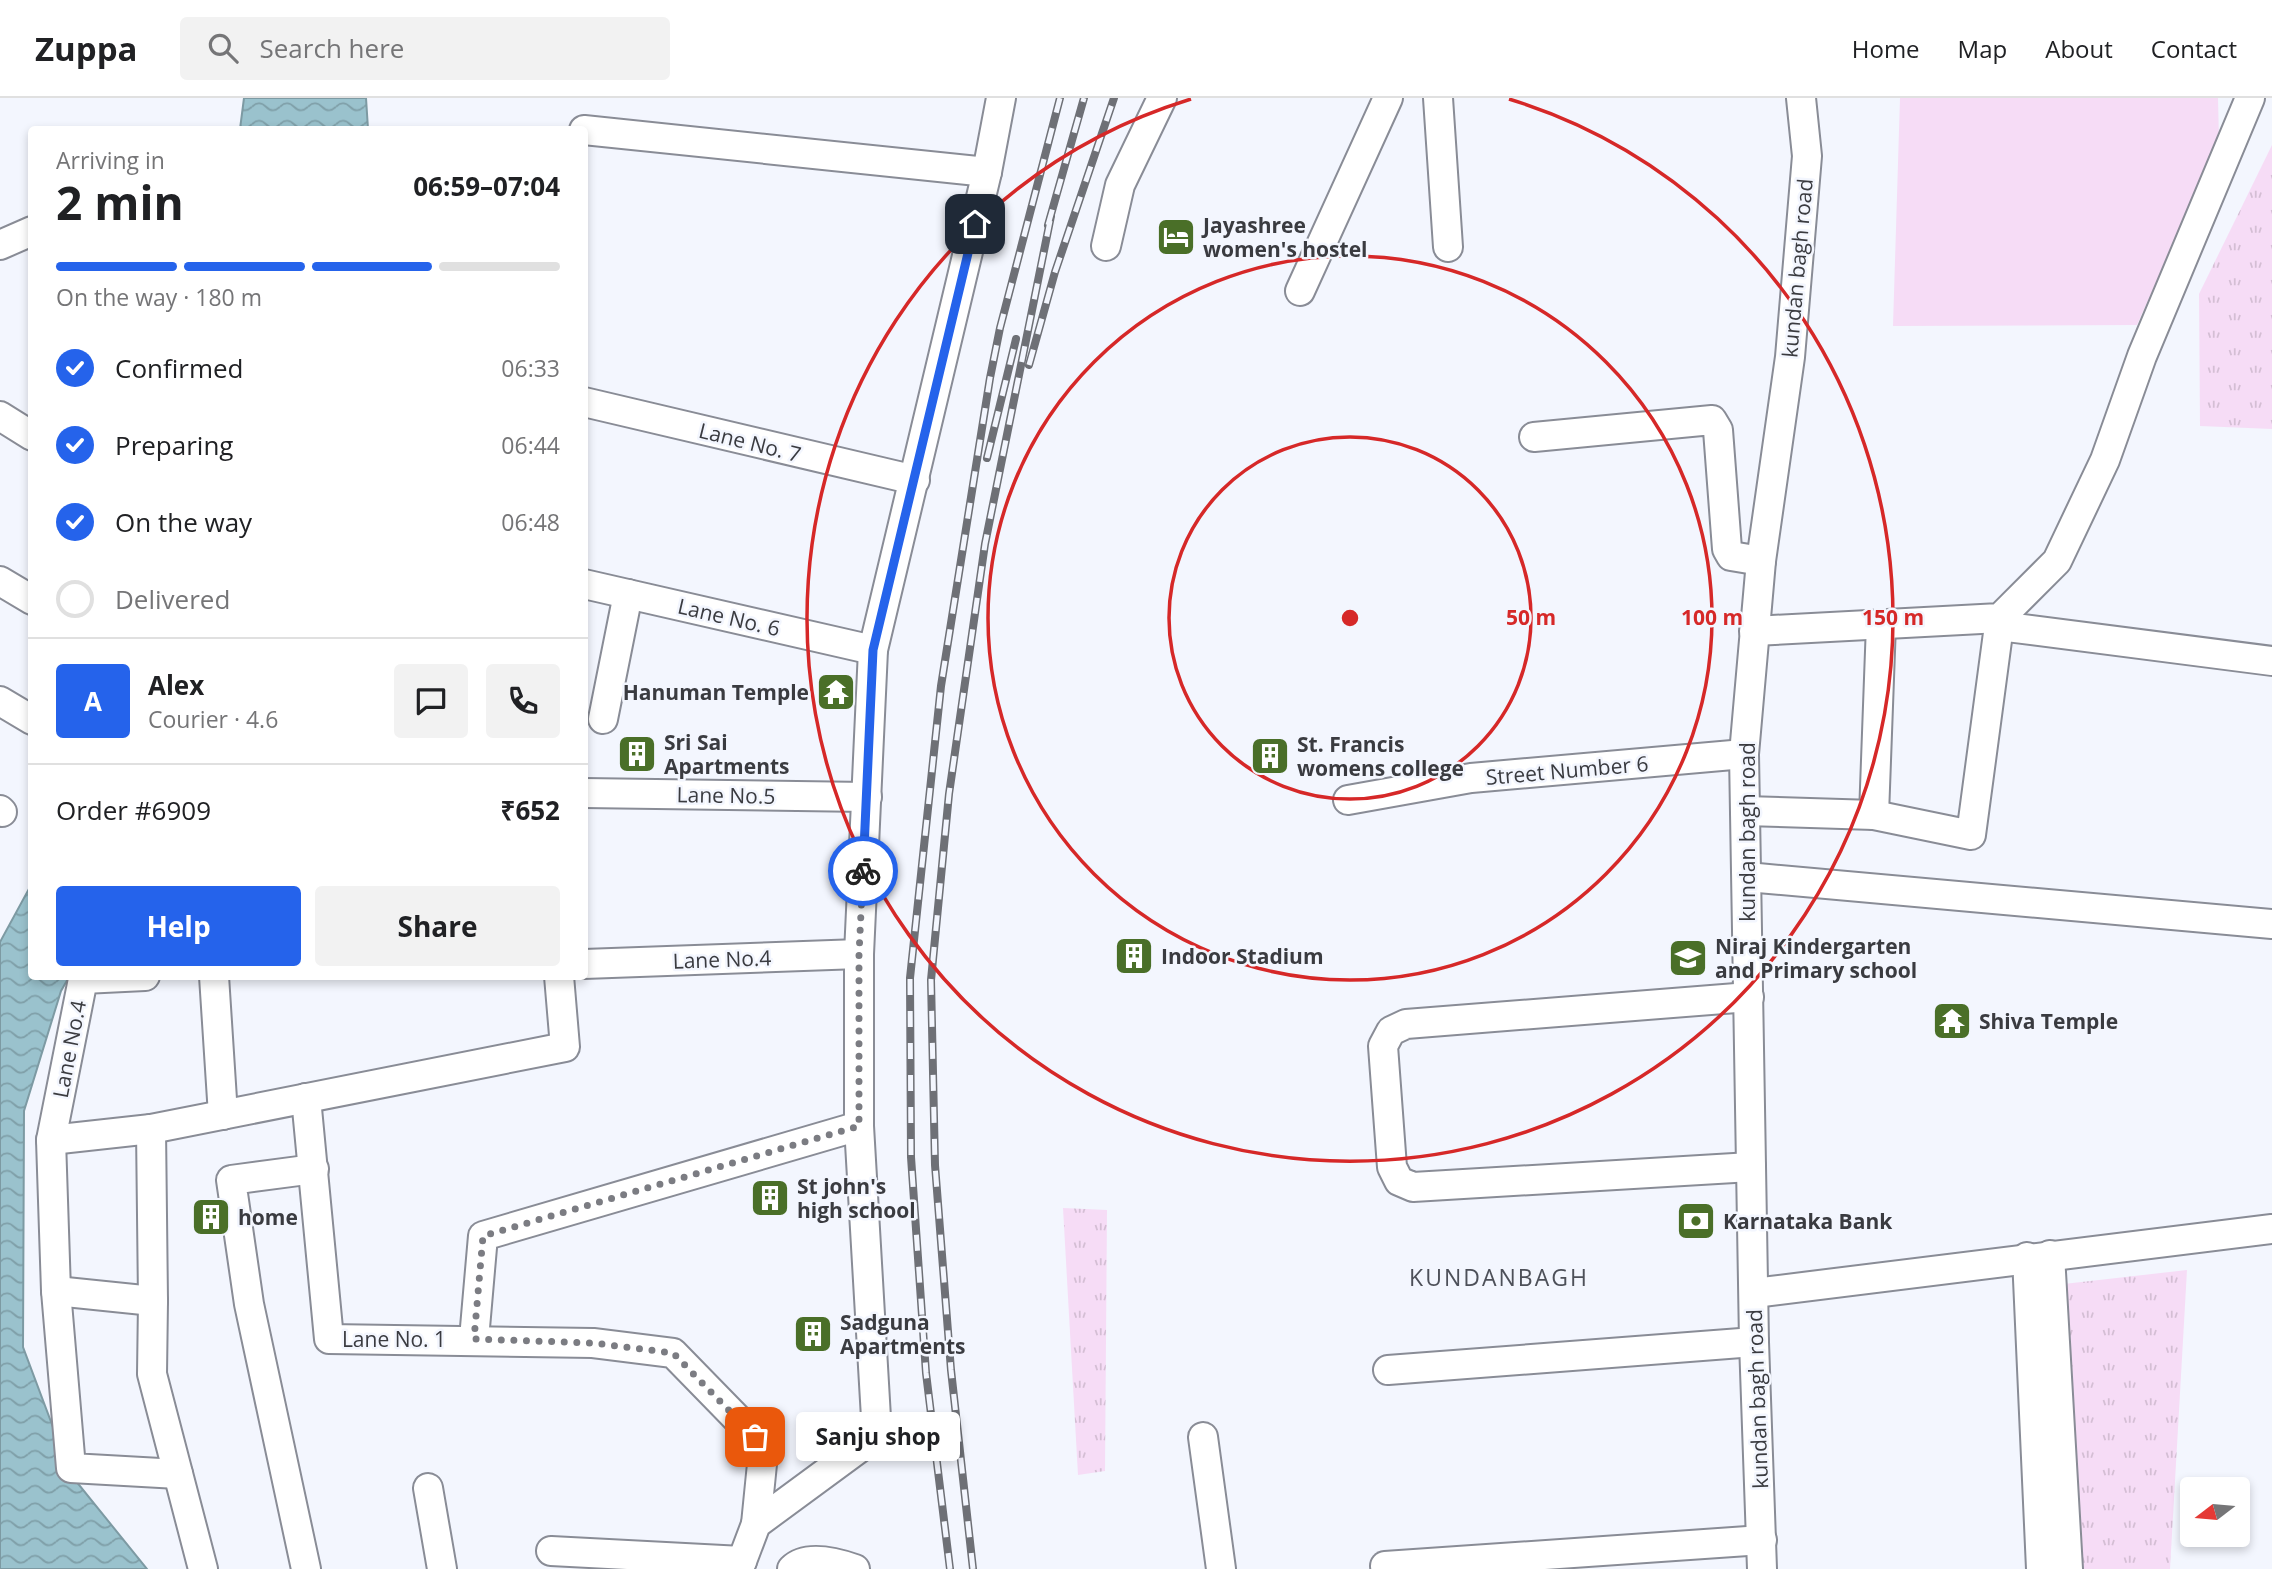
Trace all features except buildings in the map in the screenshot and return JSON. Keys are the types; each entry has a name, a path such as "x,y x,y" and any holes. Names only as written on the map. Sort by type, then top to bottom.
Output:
{"street":[{"path":"756,1524 877,1435 859,1126 859,954 873,650 986,172 1000,98"},
{"path":"1106,246 1120,185 1162,98"},
{"path":"1300,291 1388,98"},
{"path":"1438,98 1448,247"},
{"name":"kundan bagh road","path":"1762,1569 1754,1342 1744,754 1761,561 1790,357 1807,156 1801,98"},
{"path":"1745,811 1874,815 1970,835 2000,622 2057,561 2105,460 2142,356 2250,98"},
{"path":"588,130 986,172"},
{"path":"0,245 28,233"},
{"name":"Lane No. 7","path":"588,403 915,480"},
{"path":"0,416 28,434"},
{"path":"1534,437 1713,421 1718,430 1727,549 1731,556 1761,561"},
{"path":"0,581 28,598"},
{"name":"Lane No. 6","path":"588,585 873,650"},
{"path":"603,719 628,594"},
{"path":"1754,631 1881,624 2000,622 2272,660"},
{"path":"1874,815 1881,624"},
{"path":"0,701 28,718"},
{"name":"Street Number 6","path":"1348,800 1471,778 1744,754"},
{"name":"Lane No.5","path":"588,793 867,797"},
{"path":"1747,877 2272,924"},
{"name":"Lane No.4","path":"588,964 859,954"},
{"name":"Lane No.4","path":"51,1140 83,980"},
{"path":"214,980 223,1115"},
{"path":"178,1474 71,1468 56,1291 51,1140 151,1129 565,1047 559,980"},
{"path":"1749,997 1406,1024 1391,1031 1383,1046 1392,1167 1399,1181 1413,1187 1751,1167"},
{"path":"306,1098 314,1170 231,1180 249,1304 306,1569"},
{"path":"474,1339 483,1236 859,1126"},
{"path":"151,1129 152,1374 203,1569"},
{"name":"Lane No. 1","path":"314,1170 329,1339 474,1339 593,1343 673,1353 755,1437 762,1464 756,1524 741,1565"},
{"path":"1754,1293 2272,1229"},
{"path":"2039,1256 2053,1534 2068,1569"},
{"path":"56,1291 153,1301"},
{"path":"1388,1370 1754,1342"},
{"path":"1203,1437 1221,1569"},
{"path":"428,1488 442,1569"},
{"path":"2041,1569 2053,1534"},
{"path":"1385,1566 1762,1540"},
{"path":"551,1551 741,1565"},
{"path":"792,1569 797,1564 831,1561 855,1569"}],"green space":[{"path":"1900,98 2218,98 2219,141 2137,325 1893,326"},
{"path":"2272,145 2272,429 2200,426 2199,294"},
{"path":"1063,1208 1107,1210 1105,1471 1078,1475"},
{"path":"2187,1270 2170,1569 2072,1569 2055,1285"}],"water":[{"path":"244,98 366,98 368,126 240,126"},
{"path":"28,891 28,980 67,980 61,991 24,1111 23,1347 71,1475 147,1569 0,1569 0,942"}],"railway":[{"path":"950,1569 926,1373 911,1157 910,978 941,686 990,378 1000,328 1060,98"},
{"path":"1048,225 1084,98"},
{"path":"1029,365 1055,272 1114,98"},
{"path":"973,1569 951,1370 935,1165 931,980 949,794 985,544 1051,216"},
{"path":"987,458 1016,339"}],"way so far":[{"path":"755,1437 673,1353 593,1343 474,1339 483,1236 859,1126 859,954 863,871"}],"place":[{"name":"Jayashree women's hostel","path":"1176,237"},
{"name":"Hanuman Temple","path":"836,692"},
{"name":"Sri Sai Apartments","path":"637,754"},
{"name":"St. Francis womens college","path":"1270,756"},
{"name":"Indoor Stadium","path":"1134,956"},
{"name":"Niraj Kindergarten and Primary school","path":"1688,958"},
{"name":"Shiva Temple","path":"1952,1021"},
{"name":"St john's high school","path":"770,1198"},
{"name":"home","path":"211,1217"},
{"name":"Karnataka Bank","path":"1696,1221"},
{"name":"Sadguna Apartments","path":"813,1334"},
{"name":"Sanju shop","path":"755,1437"}],"district":[{"name":"KUNDANBAGH","path":"1499,1277"}],"route":[{"path":"863,871 873,650 975,224"}]}
